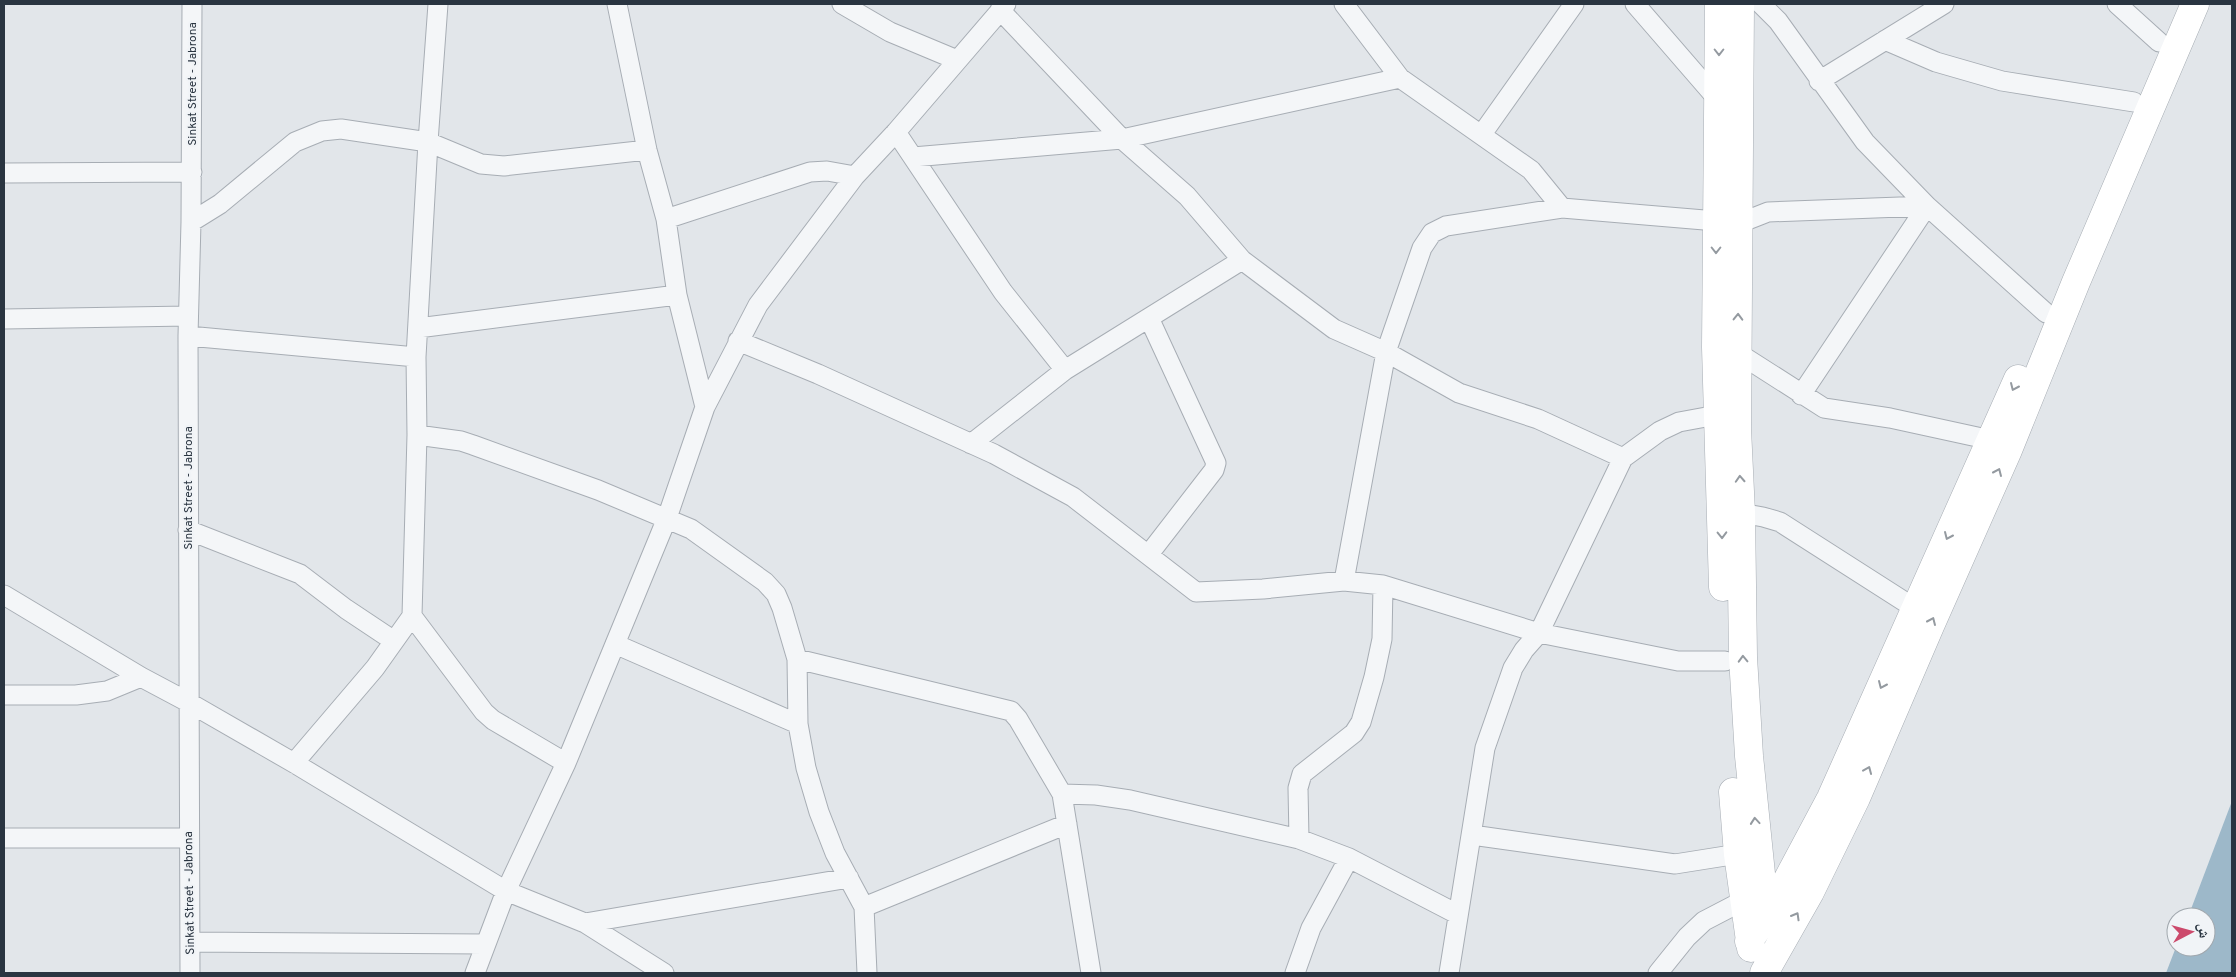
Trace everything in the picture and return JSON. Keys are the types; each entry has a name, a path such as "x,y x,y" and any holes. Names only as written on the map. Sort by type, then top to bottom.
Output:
{"street":[{"name":"Sinkat Street - Jabrona","path":"190,973 188,316 192,172 192,4"},
{"path":"294,763 375,668 412,616 417,435 416,357 438,4"},
{"path":"619,4 647,150 666,219 677,295 705,407"},
{"path":"842,4 890,32 957,60"},
{"path":"1344,4 1400,78 1531,170 1562,208"},
{"path":"1482,134 1574,4"},
{"path":"1635,4 1719,100"},
{"path":"1719,4 1719,100 1738,353 1737,429 1741,513 1748,855"},
{"path":"1740,4 1717,415 1725,661 1753,896 1750,941 1767,969"},
{"path":"1762,4 1778,21 1865,142 1927,206 2046,313"},
{"path":"1819,80 1944,4"},
{"path":"2117,4 2159,42"},
{"path":"1750,941 1765,918 1831,798 2046,313 2175,4"},
{"path":"1767,969 1810,892 1856,798 2008,450 2076,282 2195,4"},
{"path":"474,973 506,891 566,763 667,518 705,407 738,341 758,305 855,176 896,132 1003,7 1122,138 1187,196 1242,260 1334,329 1386,352 1459,394 1538,419 1623,458"},
{"path":"1885,40 1936,62 2002,81 2134,102"},
{"path":"913,157 1122,138 1400,78"},
{"path":"191,222 220,204 295,142 322,131 341,129 428,142 481,164 504,166 647,150"},
{"path":"896,132 1003,292 1065,370"},
{"path":"666,219 810,172 827,171 855,176"},
{"path":"4,173 192,172"},
{"path":"1344,581 1386,352 1422,248 1432,233 1446,226 1562,208 1728,222 1768,212 1927,206"},
{"path":"1801,395 1927,206"},
{"path":"971,444 1065,370 1242,260"},
{"path":"418,328 677,295"},
{"path":"4,319 188,316"},
{"path":"1149,318 1216,463 1214,470 1149,554"},
{"path":"188,336 416,357"},
{"path":"738,341 818,374 971,444 1073,497 1196,592 1263,589 1344,581 1383,584 1538,633 1678,661 1725,661"},
{"path":"1738,353 1824,408 1890,418 1990,440"},
{"path":"1449,973 1485,748 1513,668 1524,650 1538,633 1623,458 1660,431 1679,422 1717,415"},
{"path":"417,435 467,443 598,490 667,518 691,529 765,582 776,594 797,659 798,724 806,768 819,812 836,853 864,907 867,973"},
{"path":"1741,513 1780,522 1916,609"},
{"path":"188,530 300,574 346,609 394,640"},
{"path":"1299,839 1298,788 1302,774 1354,733 1361,722 1374,677 1382,639 1383,584"},
{"path":"4,595 141,678 188,702 294,763 506,891 585,923 664,973"},
{"path":"412,616 484,712 493,720 566,763"},
{"path":"615,644 798,724"},
{"path":"797,659 1011,711 1018,719 1062,794 1091,973"},
{"path":"4,695 76,695 107,691 141,678"},
{"path":"1062,794 1096,795 1130,800 1299,839 1349,858 1457,914"},
{"path":"864,907 1066,824"},
{"path":"1472,835 1675,864 1748,855 1780,857 1803,850"},
{"path":"4,838 189,838"},
{"path":"1295,973 1312,928 1349,858"},
{"path":"585,923 849,878"},
{"path":"1753,896 1765,918 1767,969"},
{"path":"1658,973 1687,937 1704,921 1753,896"},
{"path":"190,942 484,944"}],"water":[{"path":"2232,801 2232,973 2166,973 2172,957 2216,957 2216,907 2192,907"}]}
